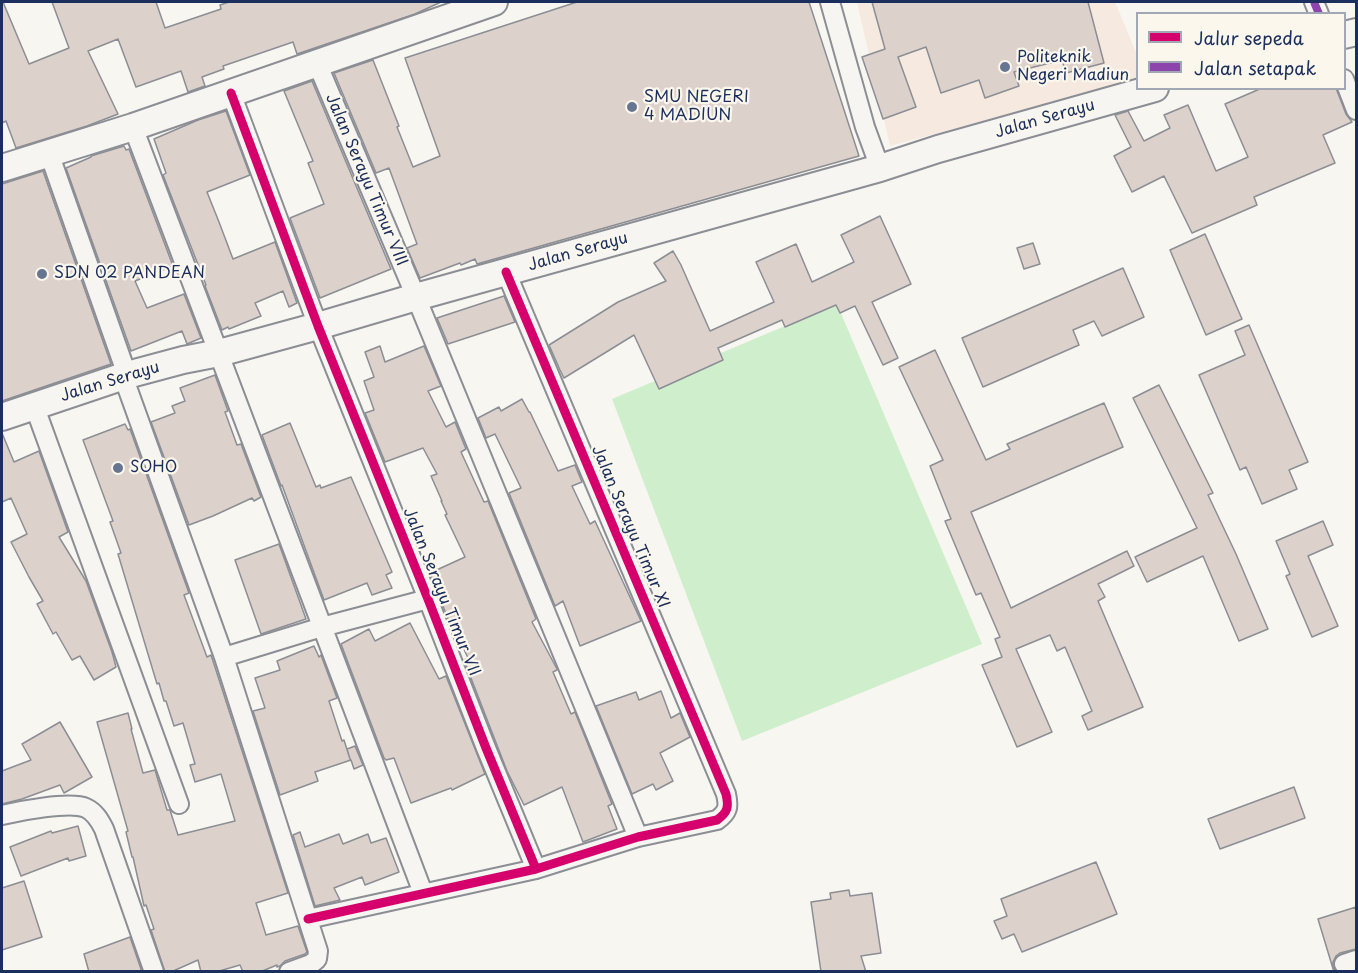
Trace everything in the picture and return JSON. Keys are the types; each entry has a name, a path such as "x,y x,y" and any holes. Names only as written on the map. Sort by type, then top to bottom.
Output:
{"main road":[{"path":"2,168 133,127 317,63 449,8 494,2"},
{"name":"Jalan Serayu","path":"2,417 125,375 219,353 318,326 1148,90"}],"street":[{"path":"830,2 865,127 880,168"},
{"name":"Jalan Serayu Timur VIII","path":"317,63 416,297 638,837"},
{"path":"1346,84 1356,110"},
{"name":"Jalan Serayu Timur VII","path":"231,93 318,326 536,869"},
{"path":"133,127 423,893"},
{"path":"49,153 224,657 318,951 317,959 311,964 289,972"},
{"name":"Jalan Serayu Timur XI","path":"506,272 729,805 725,814 717,820 638,837"},
{"path":"34,405 179,804"},
{"path":"224,657 429,598"},
{"path":"2,815 45,807 69,806 88,809 98,818 104,829 154,972"},
{"path":"308,919 536,869 638,837"}],"shaded area":[{"name":"Politeknik Negeri Madiun","path":"857,2 1115,2 1136,53 1136,79 890,146"}],"green space":[{"path":"837,304 982,644 742,741 612,399"}],"building":[{"path":"2,2 29,64 69,48 52,2 156,2 165,28 221,9 220,5 229,2 441,2 415,14 297,54 293,42 223,66 224,69 202,77 205,86 188,92 181,71 136,87 118,39 88,51 118,114 16,148 6,121 2,123"},
{"name":"SMU NEGERI 4 MADIUN","path":"577,2 809,2 859,156 477,264 475,259 461,265 460,263 420,278 407,248 417,244 389,168 376,173 334,73 373,60 413,167 440,156 405,58"},
{"path":"872,2 1088,2 1104,63 1066,73 1062,60 1014,72 1019,86 985,98 979,80 941,93 926,47 898,57 916,107 883,119 862,57 885,49"},
{"path":"312,81 391,269 320,298 290,218 324,204 308,163 313,161 284,91"},
{"path":"1257,90 1337,90 1346,114 1352,122 1323,135 1335,163 1254,197 1257,205 1192,233 1164,176 1132,192 1114,156 1131,147 1115,115 1128,111 1144,141 1170,128 1164,115 1188,105 1216,171 1248,157 1225,104"},
{"path":"226,111 250,175 207,192 233,259 275,242 297,303 289,307 283,291 255,303 261,316 222,330 163,175 166,173 154,139"},
{"path":"124,146 126,150 129,149 173,266 135,281 147,308 184,294 201,338 187,344 182,331 131,351 66,168 91,156"},
{"name":"SDN 02 PANDEAN","path":"43,171 111,364 2,401 2,184"},
{"path":"880,216 911,284 872,302 898,358 883,365 855,306 840,313 836,305 785,327 782,320 718,348 723,360 659,389 634,335 564,378 549,345 618,302 666,281 654,263 673,251 710,331 774,302 756,262 796,244 812,282 854,262 841,235"},
{"path":"1205,234 1242,319 1206,335 1170,250"},
{"path":"1033,243 1040,264 1024,269 1017,248"},
{"path":"1123,268 1144,317 1102,336 1094,321 1073,330 1079,345 983,387 962,338"},
{"path":"504,296 515,322 448,344 437,318"},
{"path":"1249,325 1308,462 1289,470 1297,489 1262,504 1246,467 1240,470 1199,375 1245,355 1235,331"},
{"path":"380,346 385,362 424,346 441,386 428,391 446,427 455,422 466,449 461,452 484,502 488,501 536,619 532,622 557,669 553,672 571,714 575,712 612,804 608,806 617,829 583,842 562,787 524,805 507,771 464,660 468,658 450,624 430,573 465,557 445,515 447,514 431,476 437,474 423,448 385,462 365,413 374,410 364,381 374,377 365,352"},
{"path":"935,350 986,460 1010,449 1007,444 1104,403 1123,447 971,512 1011,608 1127,551 1134,566 1098,584 1105,597 1098,601 1143,707 1088,730 1082,716 1092,711 1065,647 1057,651 1050,635 1016,649 1052,732 1017,747 982,665 1002,657 995,639 1000,637 981,593 976,595 945,521 951,519 930,466 943,460 899,367"},
{"path":"215,375 237,445 241,444 261,497 254,501 252,498 189,525 151,422 175,413 172,406 185,401 180,388"},
{"path":"1159,385 1213,493 1208,495 1268,629 1239,641 1203,556 1147,582 1135,557 1197,528 1133,398"},
{"path":"522,399 558,471 575,465 582,482 572,486 590,524 595,521 641,621 580,646 563,601 555,606 509,493 521,488 495,434 486,438 478,418 499,407 501,411"},
{"path":"290,423 316,487 320,485 321,488 351,477 392,572 386,575 392,588 372,595 367,583 324,600 262,435"},
{"path":"125,424 128,430 130,429 189,593 184,595 207,657 211,655 288,893 256,903 266,935 298,926 307,952 285,961 280,966 277,967 277,965 260,972 243,972 240,965 216,972 201,972 198,960 171,972 165,972 151,930 154,929 146,905 144,906 126,832 128,831 97,722 128,713 143,773 155,770 167,810 170,810 178,835 235,821 221,774 195,782 190,765 195,764 183,723 174,726 159,683 157,684 118,554 121,553 110,522 113,521 83,440"},
{"path":"2,433 14,462 39,451 68,532 59,537 86,581 116,667 94,680 80,656 72,660 56,632 53,634 37,604 43,601 11,542 27,534 11,498 2,502"},
{"path":"1323,521 1333,545 1308,556 1338,626 1312,637 1286,576 1290,574 1276,541"},
{"path":"279,544 306,619 261,634 235,560"},
{"path":"410,623 439,679 446,676 485,774 452,790 451,788 411,803 394,758 386,760 384,758 341,644 369,629 375,641"},
{"path":"314,646 319,657 321,655 337,698 329,701 342,741 344,740 350,759 347,749 355,746 363,765 354,769 351,760 315,772 318,781 280,795 253,711 265,708 255,678 280,670 277,661"},
{"path":"661,691 671,718 680,713 690,737 660,753 673,781 656,790 653,784 632,794 596,706 636,692 639,700"},
{"path":"60,722 92,777 64,793 60,785 2,804 2,771 31,760 22,744"},
{"path":"1294,787 1305,818 1220,849 1208,819"},
{"path":"78,826 86,856 69,861 68,858 21,876 10,847 51,831 52,833"},
{"path":"300,832 305,847 339,834 343,844 368,834 371,843 386,838 399,872 365,885 362,877 334,888 340,900 315,906 293,835"},
{"path":"1096,862 1117,914 1022,952 1014,934 1002,939 994,921 1007,916 1001,899"},
{"path":"24,881 42,937 2,950 2,888"},
{"path":"849,890 850,896 872,893 881,953 861,956 866,972 821,972 811,902 831,899 830,893"},
{"path":"1356,907 1356,949 1336,956 1333,962 1336,972 1334,972 1318,919"},
{"path":"130,937 142,972 89,972 84,954"}],"marked path":[{"path":"1314,2 1318,12"}],"cycle path":[{"path":"231,93 318,326 536,869"},
{"path":"308,919 536,869 638,837 717,820 727,809 726,794 506,272"}],"place":[{"name":"Politeknik Negeri Madiun","path":"1005,67"},
{"name":"SMU NEGERI 4 MADIUN","path":"632,107"},
{"name":"SDN 02 PANDEAN","path":"42,274"},
{"name":"SOHO","path":"118,468"}]}
